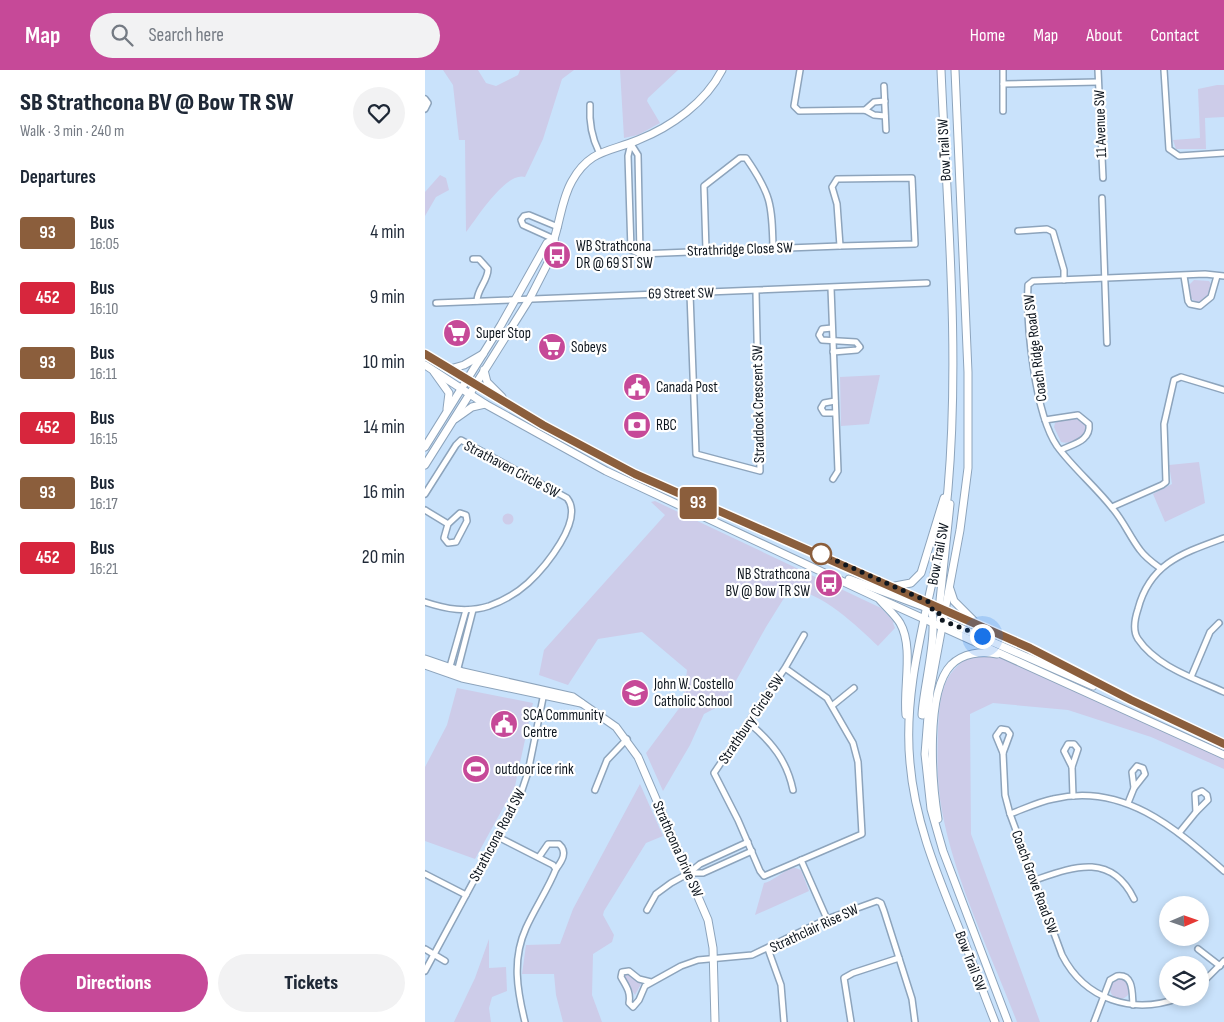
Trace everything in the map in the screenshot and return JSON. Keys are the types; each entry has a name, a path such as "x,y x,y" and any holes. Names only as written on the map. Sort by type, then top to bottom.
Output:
{"main road":[{"path":"425,465 530,298 555,248 554,240 572,181 589,160 599,152 631,143 657,132 683,114 711,87 722,70"},
{"name":"Bow Trail SW","path":"941,70 954,372 949,484 941,541 925,754 931,809 943,851 1008,1022"},
{"name":"Bow Trail SW","path":"955,70 969,422 967,485 949,586 935,614 913,679 908,729 914,793 927,846 995,1022"},
{"path":"425,447 485,352 547,243 554,240"},
{"path":"450,369 464,365 485,352"},
{"path":"425,354 572,441 652,482 893,586 935,614 1008,656 1224,755"},
{"path":"428,366 485,404 606,471 878,598 979,625 1030,648 1131,700"},
{"path":"428,366 449,393 447,411"},
{"path":"484,370 487,382 513,407"},
{"path":"451,423 472,407 485,404"},
{"path":"893,586 911,583 921,573 949,484"},
{"path":"925,754 922,725 923,699 949,526 949,484"},
{"path":"815,567 935,614 1131,700 1224,744"},
{"path":"949,586 954,601 961,611 979,625"},
{"path":"878,598 899,622 906,639 904,699 908,729"},
{"path":"943,851 935,792 933,753 934,720 940,686 951,665 963,657 979,652 1008,656"},
{"name":"Strathcona Drive SW","path":"425,659 457,674 545,693 573,697 604,717 627,739 638,757 708,920 713,959 715,1022"},
{"name":"Strathcona Drive SW","path":"425,665 449,671"}],"street":[{"path":"799,70 794,106 799,112 865,110 875,116 885,116"},
{"path":"1003,70 1003,111"},
{"name":"11 Avenue SW","path":"1097,70 1103,178"},
{"path":"1164,70 1169,150 1179,156 1224,153"},
{"path":"1003,84 1098,82"},
{"path":"884,86 886,130"},
{"path":"425,99 427,103 425,109"},
{"path":"865,110 874,102 885,100"},
{"path":"590,104 589,123 599,152"},
{"path":"631,143 638,155 640,254 631,250 628,156 631,143"},
{"path":"706,250 703,186 740,158 746,158 763,183 772,209 773,247"},
{"name":"Strathridge Close SW","path":"640,254 773,247 840,246 915,244 912,178 837,179 832,186 837,204 840,246"},
{"path":"1103,198 1107,343"},
{"path":"554,240 523,225 521,220 524,216 529,215 558,227"},
{"path":"1018,231 1051,230 1056,236 1064,280"},
{"path":"473,259 479,259 488,269 488,275 477,294 477,301"},
{"path":"1184,276 1188,301 1190,304 1200,306 1211,297 1217,276"},
{"name":"Coach Ridge Road SW","path":"1160,568 1139,549 1124,522 1061,450 1045,420 1029,328 1028,285 1033,281 1224,276"},
{"name":"69 Street SW","path":"436,303 530,298 756,292 927,283"},
{"path":"831,288 838,471 833,479"},
{"name":"Straddock Crescent SW","path":"690,294 696,454 760,471 756,292"},
{"path":"832,328 822,329 819,335 822,340 856,342 860,347 857,350 833,352"},
{"path":"1112,507 1162,486 1166,482 1163,446 1165,416 1174,380 1181,377 1224,390"},
{"path":"835,402 824,403 821,408 824,413 835,413"},
{"path":"1045,420 1078,416 1087,422 1089,430 1085,439 1061,450"},
{"name":"Strathaven Circle SW","path":"425,494 461,440 513,471 567,498 571,503 568,527 562,541 528,583 510,597 473,610 425,602"},
{"path":"425,510 448,524"},
{"path":"460,513 467,517 466,523 452,544 448,543 444,538 448,524 460,513"},
{"path":"1224,538 1183,554 1160,568 1145,589 1139,604 1135,625 1136,634 1154,657 1224,692"},
{"path":"449,671 466,610"},
{"path":"457,674 473,610"},
{"path":"1191,677 1210,632 1219,623"},
{"path":"785,668 804,635"},
{"name":"Strathbury Circle SW","path":"785,668 819,691 833,705 853,743 857,756 862,834 764,876 714,773 785,668"},
{"path":"833,705 854,688"},
{"name":"Strathcona Road SW","path":"425,971 521,793 528,772 545,693"},
{"path":"749,723 769,741 782,759 793,790"},
{"path":"595,790 607,760 627,739"},
{"path":"1003,753 1005,795 1010,814"},
{"path":"1072,767 1073,796"},
{"path":"1128,803 1134,788"},
{"name":"Coach Grove Road SW","path":"1159,1003 1133,1006 1119,1003 1083,984 1067,963 1010,814 1046,800 1073,796 1104,797 1128,803 1149,812 1179,833 1223,869"},
{"path":"1179,833 1196,812"},
{"path":"498,837 539,857 556,869"},
{"path":"647,910 656,894 671,883 700,864 748,842"},
{"path":"525,1022 517,988 519,951 526,928 563,857 563,850 559,844 548,844 539,857"},
{"path":"689,873 703,873 752,851"},
{"path":"801,860 827,919"},
{"path":"1035,880 1074,867 1098,867 1125,883 1134,899"},
{"path":"425,874 466,895"},
{"name":"Strathclair Rise SW","path":"651,982 681,966 698,960 743,957 768,949 827,919 877,901 881,903 884,911 912,999 915,1022"},
{"path":"425,949 445,961"},
{"path":"768,949 781,985 784,1022"},
{"path":"1198,949 1220,966"},
{"path":"851,1022 844,978 853,973 899,958"},
{"path":"1209,976 1224,961"},
{"path":"629,971 639,979 651,982 641,992 639,1000 633,1006 629,1003 631,996 621,978 622,972 629,971"},
{"path":"1094,1022 1103,996 1112,978 1122,975 1130,981 1133,1006"}],"shaded area":[{"path":"443,70 478,70 486,83 496,86 518,75 520,70 574,70 562,79 543,139 525,177 517,177 501,188 466,232 465,140 459,140 453,85"},
{"path":"620,70 678,70 648,98 647,101 660,123 638,135 624,138"},
{"path":"1224,85 1224,117 1205,118 1206,149 1176,149 1173,140 1200,138 1198,89"},
{"path":"440,175 446,178 449,190 436,197 425,216 425,192"},
{"path":"1194,280 1209,281 1211,284 1211,290 1204,301 1196,302 1188,296 1188,286"},
{"path":"880,375 869,424 841,426 840,377"},
{"path":"1079,419 1085,423 1087,431 1075,441 1061,442 1054,427 1055,423 1060,420"},
{"path":"1199,462 1205,503 1165,522 1153,494 1172,484 1169,465"},
{"path":"655,501 881,608 894,622 895,628 878,646 849,619 825,602 800,591 789,590 723,704 704,714 690,745 663,791 646,753 683,703 687,670 642,632 598,639 568,685 539,675 544,650 665,515 651,502"},
{"path":"508,513 514,519 508,525 502,519"},
{"path":"973,655 998,657 1224,758 1224,769 1151,737 1068,710 993,703 970,714 971,834 1040,1022 1017,1022 965,891 948,838 942,811 938,762 941,697 948,678 954,670"},
{"path":"457,688 533,703 515,786 475,859 425,841 425,767 447,725"},
{"path":"640,784 663,836 646,843 604,911 603,915 614,935 612,942 593,954 592,995 602,1022 563,1022 556,995 554,974 522,974 526,945 560,944 573,909"},
{"path":"793,867 801,870 809,891 755,915 764,883"},
{"path":"489,939 489,968 506,967 507,991 492,997 489,1008 491,1022 454,1022 475,978"},
{"path":"628,974 641,984 635,995 624,979 624,975"},
{"path":"1120,979 1127,982 1130,989 1127,996 1120,999 1113,996 1110,989 1113,982"}],"bus line":[{"name":"93","path":"425,354 543,425 635,474 1030,648 1131,700 1224,744"}],"place":[{"name":"WB Strathcona DR @ 69 ST SW","path":"557,255"},
{"name":"Super Stop","path":"457,333"},
{"name":"Sobeys","path":"552,347"},
{"name":"Canada Post","path":"637,387"},
{"name":"RBC","path":"637,425"},
{"name":"NB Strathcona BV @ Bow TR SW","path":"829,583"},
{"name":"John W. Costello Catholic School","path":"635,693"},
{"name":"SCA Community Centre","path":"504,724"},
{"name":"outdoor ice rink","path":"476,769"}],"route":[{"path":"821,554 929,602 932,609 939,612 939,619 949,621 982,636"}]}
